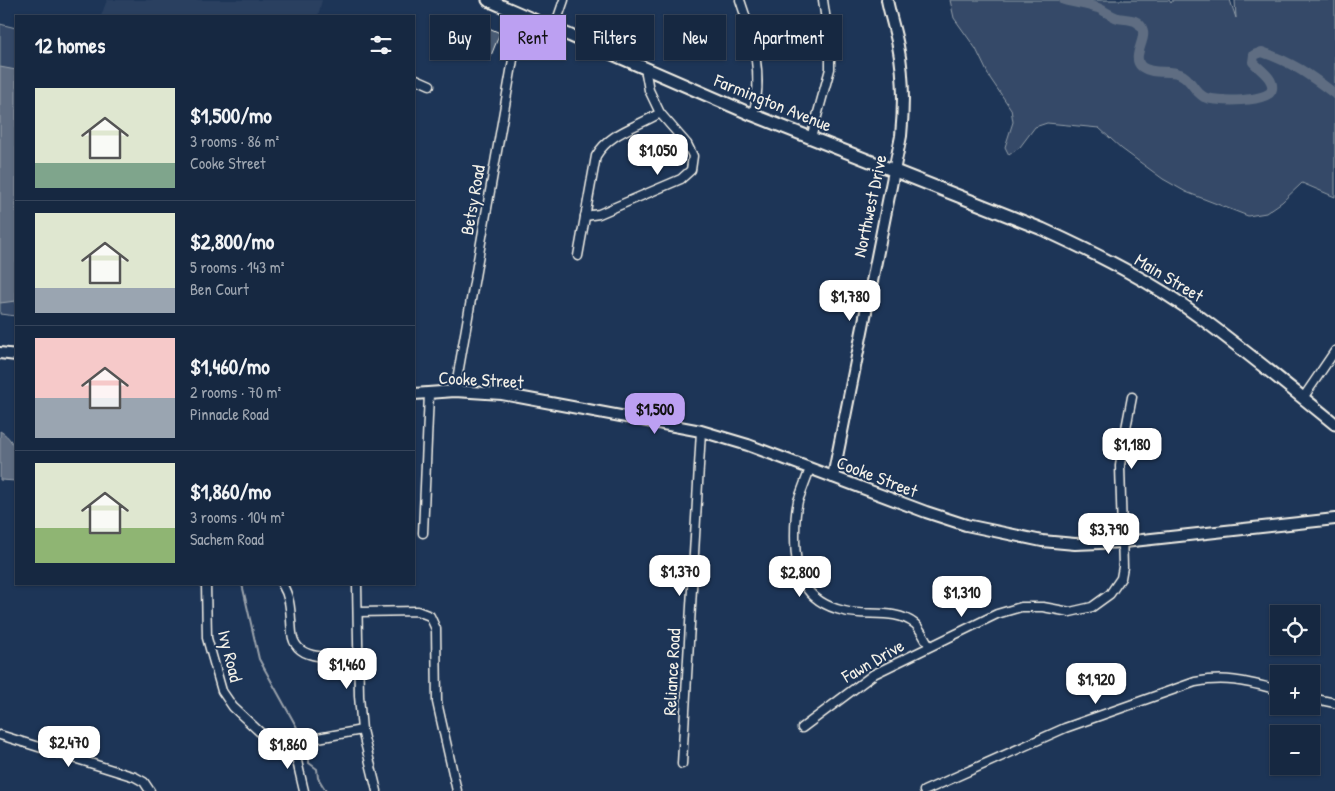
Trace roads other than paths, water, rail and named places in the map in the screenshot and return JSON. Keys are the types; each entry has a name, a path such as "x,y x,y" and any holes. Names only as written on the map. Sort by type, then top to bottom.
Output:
{"highway":[{"name":"Farmington Avenue","path":"488,0 521,14"},
{"name":"Farmington Avenue","path":"566,34 753,115 893,172 963,198"},
{"name":"Main Street","path":"963,198 1060,238 1153,286 1201,317 1335,424"}],"main road":[{"name":"Northwest Drive","path":"832,477 901,136 903,89 898,46 887,0"},
{"path":"0,353 15,355"},
{"name":"Cooke Street","path":"415,394 455,391 502,394 701,431 748,445 942,518 1020,538 1063,543 1124,542 1335,519"}],"street":[{"path":"559,15 564,0"},
{"path":"740,0 750,27 755,49 758,93 753,115"},
{"path":"811,138 830,68 830,48 823,0"},
{"name":"Betsy Road","path":"455,391 521,14"},
{"path":"585,216 599,214 681,179 691,170 693,156 687,144 660,113 649,90 645,68"},
{"path":"415,78 430,85"},
{"path":"578,256 596,156 603,144 614,136 660,113"},
{"path":"1303,398 1335,351"},
{"path":"423,533 429,394"},
{"name":"Fawn Drive","path":"802,728 874,674 996,614 1021,607 1042,607 1070,612 1092,607 1110,594 1121,578 1123,567 1124,542 1120,466 1122,444 1132,398"},
{"name":"Reliance Road","path":"682,764 701,431"},
{"path":"810,469 796,509 795,541 796,568 810,593 827,604 844,611 901,616 916,625 930,646"},
{"name":"Ivy Road","path":"206,585 207,638 222,691 233,707 264,736 279,745 293,744 362,730"},
{"path":"282,585 291,607 292,635 297,646 308,655 321,657 357,655"},
{"path":"357,585 357,655 362,730 377,791"},
{"path":"358,612 417,611 430,616 436,629 437,702 457,791"},
{"path":"924,791 1065,728 1195,682 1217,678 1234,679 1270,688"},
{"path":"1320,700 1335,703"},
{"path":"0,736 135,777 144,782 150,791"},
{"path":"293,744 304,791"}],"waterway":[{"path":"1064,0 1101,9 1115,17 1137,22 1143,32 1138,53 1139,63 1142,67 1151,71 1180,74 1187,78 1204,97 1219,100 1241,100 1269,94 1272,89 1271,81 1253,62 1254,55 1262,52 1283,60 1335,94"},
{"path":"242,585 259,659 300,733"},
{"path":"309,751 309,763 317,769 318,778 326,791"}]}
